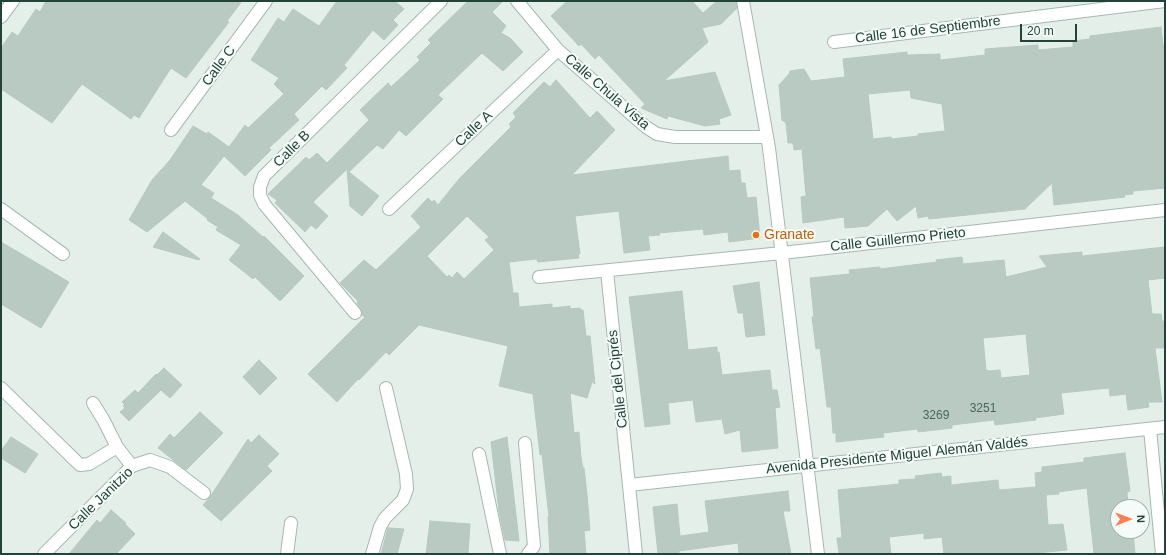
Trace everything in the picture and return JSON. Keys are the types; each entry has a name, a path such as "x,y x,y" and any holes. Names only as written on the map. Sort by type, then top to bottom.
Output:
{"street":[{"path":"1,18 13,1"},
{"name":"Calle C","path":"171,130 266,1"},
{"name":"Calle B","path":"355,313 264,204 260,195 260,187 264,176 441,1"},
{"name":"Calle Chula Vista","path":"517,1 558,50 646,128 657,134 675,137 767,137"},
{"path":"743,1 767,137 818,554"},
{"name":"Calle 16 de Septiembre","path":"834,42 1165,1"},
{"name":"Calle A","path":"389,209 558,50"},
{"path":"1,209 63,254"},
{"name":"Calle Guillermo Prieto","path":"607,271 1165,210"},
{"path":"539,277 607,271"},
{"name":"Calle del Ciprés","path":"607,271 636,554"},
{"path":"372,554 380,527 385,518 403,500 407,489 406,474 386,388"},
{"path":"2,393 80,465 89,464 117,447"},
{"path":"93,403 117,447 132,466"},
{"name":"Avenida Presidente Miguel Alemán Valdés","path":"629,485 1165,427"},
{"path":"1150,429 1162,554"},
{"path":"525,443 534,546 528,554"},
{"path":"479,454 500,554"},
{"name":"Calle Janitzio","path":"44,554 132,466 150,460 170,467 204,493"},
{"path":"287,554 291,523"}],"building":[{"path":"46,1 242,1 227,21 229,22 186,78 171,68 139,118 134,115 131,119 82,84 52,123 1,89 1,48 12,32 18,36 36,9 40,12"},
{"path":"337,1 395,1 404,9 393,20 398,25 384,40 373,30 344,65 347,68 326,90 322,86 294,114 299,120 269,148 271,150 245,176 224,156 201,185 214,193 211,198 238,215 263,237 264,236 304,276 280,301 255,277 253,279 229,260 241,245 216,230 218,227 207,220 208,219 185,201 147,232 129,220 152,180 170,160 193,126 207,134 208,132 229,147 245,125 248,128 284,94 274,84 279,78 251,60 278,18 284,22 293,9 319,26"},
{"path":"468,1 503,1 492,12 506,26 501,33 510,38 523,52 503,71 482,53 438,95 443,99 406,136 399,130 383,149 377,145 349,172 379,196 362,216 350,206 347,169 313,202 328,216 316,229 311,225 305,232 275,203 277,200 268,194 306,157 309,160 317,153 327,163 369,120 360,110 388,83 391,87 420,60 417,57 431,43 428,40"},
{"path":"567,1 692,1 703,13 717,1 736,1 737,8 721,24 702,28 708,42 664,81 715,72 731,115 719,119 720,124 705,126 668,116 667,119 641,108 645,104 599,55 595,59 581,44 579,46 551,16"},
{"path":"1161,27 1165,61 1165,188 1133,191 1133,194 1124,195 1125,197 1054,205 1052,183 1025,209 929,219 928,216 918,218 916,206 897,221 887,209 868,226 845,228 844,217 803,223 801,197 806,196 802,149 794,150 793,143 788,143 786,123 782,120 779,85 790,71 804,69 811,81 845,77 843,59 907,52 907,55 940,54 940,60 985,55 985,49 1038,45 1038,50 1073,47 1073,41 1090,39 1090,36","holes":["910,90 911,98 942,104 945,131 892,139 891,137 873,139 868,94"]},
{"path":"556,80 590,118 597,111 615,130 572,175 728,156 729,171 740,170 741,183 745,183 747,198 756,197 760,238 729,242 728,232 704,235 703,229 659,233 660,235 648,236 650,250 624,253 619,211 575,216 580,254 578,254 579,258 538,262 536,259 509,262 513,293 518,293 519,307 552,304 552,308 570,306 570,309 580,308 583,310 586,336 590,336 595,384 592,382 587,398 570,393 574,433 579,432 587,495 590,530 584,531 586,554 550,554 549,517 533,394 499,386 508,346 419,325 389,355 386,352 337,402 308,374 365,317 362,315 361,309 357,303 358,301 340,283 364,260 376,270 421,227 411,216 428,198 432,202 434,200 438,205 459,179 511,127 509,124 516,117 513,113 544,82 550,87","holes":["467,216 489,237 485,240 494,250 464,279 457,272 452,278 449,275 447,277 427,256"]},
{"path":"163,232 200,259 199,260 153,247"},
{"path":"1,242 69,282 41,328 1,304"},
{"path":"1165,247 1165,278 1148,280 1152,314 1161,314 1162,321 1165,321 1165,348 1155,348 1162,402 1148,402 1149,407 1128,410 1126,394 1110,396 1109,388 1061,393 1064,414 1035,418 1036,420 995,425 994,420 952,425 952,428 918,432 918,429 883,433 884,437 836,442 836,433 833,433 831,407 827,407 820,348 816,349 812,317 814,317 810,278 850,274 849,270 880,267 880,269 937,262 936,260 962,257 963,264 1004,260 1006,277 1047,267 1039,256 1082,252 1082,256","holes":["1026,334 1030,375 1001,378 1000,370 986,370 983,338"]},
{"path":"759,282 765,335 746,337 743,313 738,313 733,286"},
{"path":"682,291 688,350 717,347 722,375 770,370 772,390 777,390 780,407 775,408 778,448 742,452 740,430 725,434 722,419 696,422 693,400 668,403 670,424 645,427 629,297"},
{"path":"259,360 277,378 260,395 243,377"},
{"path":"164,368 182,385 170,398 161,390 129,421 120,412 125,408 123,406 125,405 122,402 135,390 138,393 156,374 157,375"},
{"path":"200,412 223,433 186,470 158,448 170,434 174,438"},
{"path":"259,435 279,454 267,466 272,471 221,521 203,505 210,497 248,439 251,443"},
{"path":"11,437 38,454 25,473 1,458 1,451"},
{"path":"507,437 519,541 505,540 499,511 491,442"},
{"path":"1125,453 1130,491 1127,492 1127,499 1110,499 1110,539 1134,539 1135,554 1094,554 1087,488 1058,492 1059,494 1046,495 1048,525 1063,524 1067,550 1027,554 944,554 942,537 924,539 924,533 889,537 891,554 839,554 837,538 842,538 838,490 899,484 899,480 916,479 915,476 941,473 942,477 951,476 951,485 998,480 999,490 1036,487 1035,473 1042,472 1042,467 1084,462 1084,458"},
{"path":"788,491 790,511 783,511 791,554 739,554 738,543 679,551 679,554 658,554 653,507 677,504 680,536 709,532 705,501"},
{"path":"111,510 126,523 125,524 135,534 116,554 69,554 97,520 100,523"},
{"path":"430,521 470,524 468,554 426,554"},
{"path":"388,528 404,529 397,554 381,554"}],"place":[{"name":"Granate","path":"756,235"}]}
